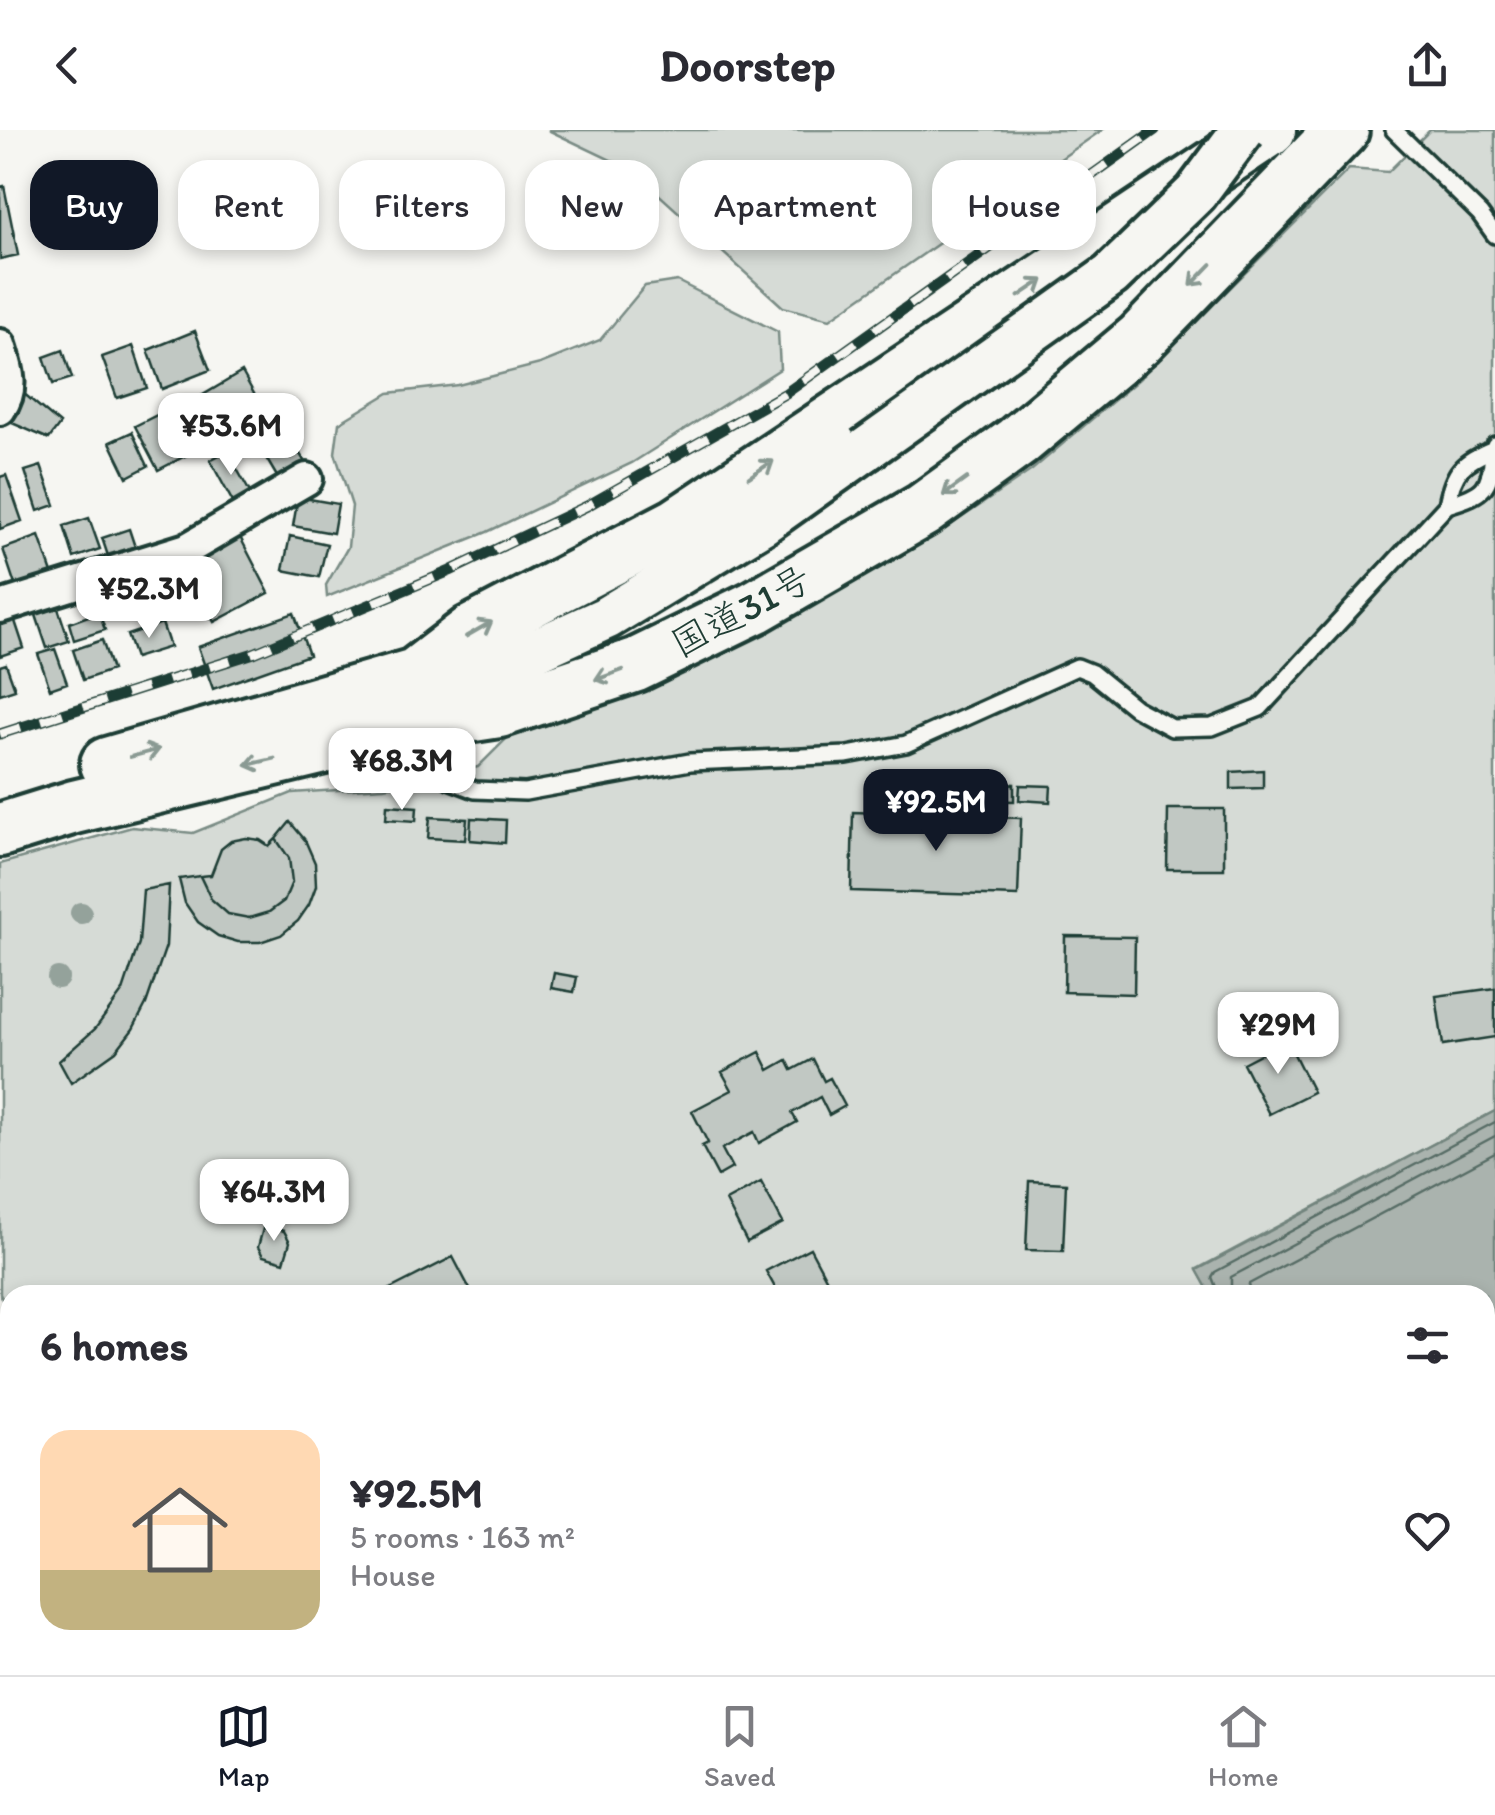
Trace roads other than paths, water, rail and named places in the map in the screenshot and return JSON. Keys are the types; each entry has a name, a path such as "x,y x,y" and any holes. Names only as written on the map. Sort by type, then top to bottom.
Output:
{"highway":[{"name":"国道31号","path":"0,830 422,698 471,632 678,524 1269,130"},
{"name":"国道31号","path":"0,796 422,698 499,712 636,665 755,607 923,510 1017,442 1140,339 1342,130"}],"street":[{"path":"422,698 606,618 764,522 1111,274 1196,193 1243,130"},
{"path":"0,345 10,379 0,410"},
{"path":"0,607 187,549 308,480"}],"lane":[{"path":"1394,130 1480,214 1495,236"},
{"path":"1447,505 1451,480 1470,459 1494,447"},
{"path":"422,698 438,762 449,780 475,790 525,792 690,762 847,755 906,744 1076,668 1092,673 1134,708 1172,728 1212,726 1260,708 1447,505 1475,496 1492,476 1494,447"}],"water":[{"path":"1495,1111 1495,1285 1205,1285 1197,1270"}],"railway":[{"path":"0,734 254,653 450,571 587,506 786,393 1155,130"}]}
